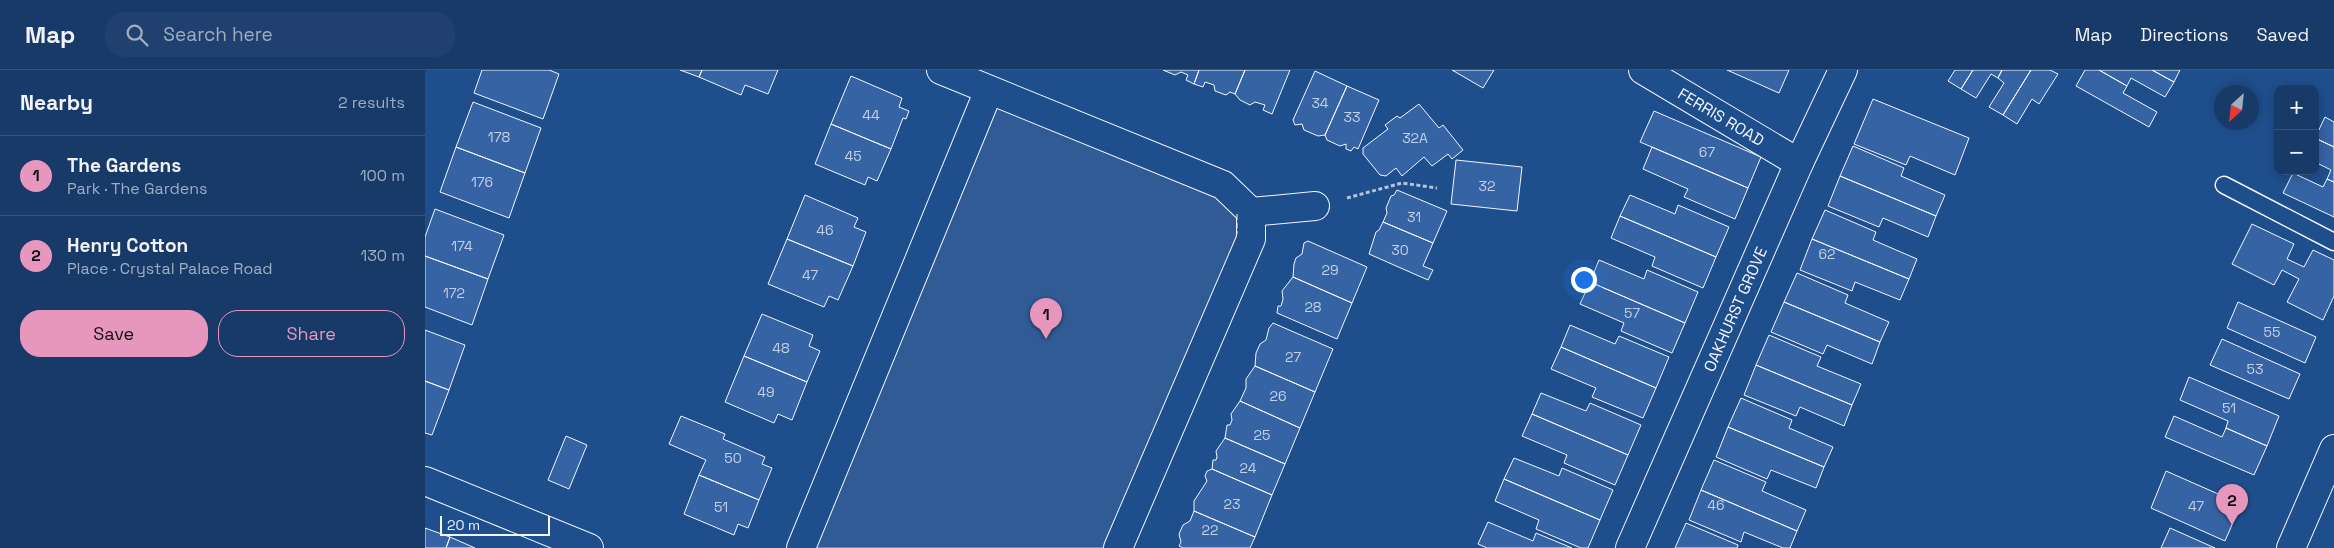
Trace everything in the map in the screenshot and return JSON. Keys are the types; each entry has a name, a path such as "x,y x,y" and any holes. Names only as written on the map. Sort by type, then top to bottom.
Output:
{"street":[{"path":"941,70 1223,186 1251,212 1251,239 1118,548"},
{"name":"FERRIS ROAD","path":"1643,70 1799,163"},
{"name":"OAKHURST GROVE","path":"1630,548 1799,163 1843,70"},
{"path":"801,548 989,90"},
{"path":"1251,212 1315,206"},
{"path":"2291,548 2334,449"},
{"path":"425,481 589,548"}],"lane":[{"path":"2224,185 2334,242"}],"path":[{"path":"1315,206 1402,184 1437,188"}],"shaded area":[{"path":"993,106 1215,195 1237,214 1237,238 1107,548 811,548"}],"building":[{"path":"482,70 549,70 559,74 543,119 474,93"},
{"path":"680,70 702,70 699,77"},
{"path":"702,70 778,70 768,94 745,85 741,95 699,77"},
{"path":"1163,70 1199,70 1194,84 1186,80 1188,75 1181,72 1175,75"},
{"path":"1199,70 1245,70 1235,94 1230,92 1226,95 1215,91 1214,85 1205,82 1203,87 1194,84"},
{"path":"1245,70 1290,70 1272,114 1263,110 1265,105 1255,102 1250,105 1240,100 1235,94"},
{"path":"1452,70 1494,70 1483,88"},
{"path":"1727,70 1789,70 1779,93"},
{"path":"1955,70 1973,70 1961,89 1948,81"},
{"path":"1973,70 2002,70 1998,78 1991,74 1976,98 1961,89"},
{"path":"2002,70 2031,70 2003,115 1989,107 2004,83 1998,78"},
{"path":"2031,70 2050,70 2058,74 2039,104 2032,99 2017,124 2003,115"},
{"path":"2085,70 2099,70 2127,86 2123,93 2157,112 2149,127 2076,86"},
{"path":"2099,70 2152,70 2174,82 2165,97 2131,78 2127,86"},
{"path":"2152,70 2180,70 2174,82"},
{"path":"1315,71 1347,86 1325,135 1318,136 1304,130 1302,124 1295,125 1293,120"},
{"path":"851,76 902,98 899,107 909,111 906,119 903,118 891,149 831,124"},
{"path":"1347,86 1379,100 1358,149 1354,147 1351,151 1346,149 1346,144 1340,146 1327,140 1325,135"},
{"path":"1873,99 1969,138 1955,175 1910,156 1906,165 1854,144"},
{"path":"473,102 541,128 525,173 456,147"},
{"path":"1419,104 1439,128 1443,125 1463,150 1452,159 1448,154 1432,166 1424,157 1402,176 1396,168 1386,176 1380,175 1363,154 1363,148 1388,129 1385,125 1397,116 1400,118"},
{"path":"1654,111 1761,157 1748,188 1640,142"},
{"path":"2325,117 2334,122 2334,147 2319,140 2319,130"},
{"path":"831,124 891,149 877,181 868,177 865,185 815,164"},
{"path":"2319,140 2334,147 2334,182 2327,179 2331,170 2319,164"},
{"path":"1853,146 1904,168 1901,176 1945,195 1936,216 1840,176"},
{"path":"456,147 525,173 509,218 440,192"},
{"path":"1652,147 1748,188 1735,219 1684,197 1688,189 1643,169"},
{"path":"1456,160 1522,167 1517,211 1451,204"},
{"path":"2292,175 2297,175 2323,187 2327,179 2334,182 2334,217 2283,193"},
{"path":"1840,176 1936,216 1928,237 1883,218 1879,227 1828,206"},
{"path":"1397,190 1447,211 1433,243 1383,222 1391,196"},
{"path":"805,195 858,218 854,227 866,232 853,266 787,239"},
{"path":"1630,195 1675,214 1678,205 1729,227 1716,257 1620,216"},
{"path":"435,209 504,235 488,279 425,256 425,237"},
{"path":"1825,210 1876,232 1873,240 1917,259 1909,279 1812,239"},
{"path":"1620,216 1716,257 1703,288 1652,266 1655,257 1611,238"},
{"path":"1383,222 1433,243 1423,266 1433,270 1428,280 1369,254 1376,232"},
{"path":"2252,224 2294,244 2287,259 2304,267 2313,250 2334,260 2334,296 2323,320 2287,302 2299,279 2282,270 2274,285 2232,264"},
{"path":"787,239 853,266 838,300 829,296 824,307 768,284"},
{"path":"1812,239 1909,279 1900,300 1855,282 1852,291 1800,270"},
{"path":"1308,241 1367,267 1352,303 1293,277 1296,258 1302,254 1304,243"},
{"path":"425,256 488,279 472,325 425,307"},
{"path":"1599,260 1644,279 1647,270 1698,292 1685,323 1590,282"},
{"path":"1797,273 1848,295 1845,303 1889,322 1880,342 1784,302"},
{"path":"1293,277 1352,303 1337,339 1277,313 1278,306 1281,306 1283,299 1282,291"},
{"path":"1590,282 1685,323 1672,353 1621,331 1624,323 1580,304"},
{"path":"1784,302 1880,342 1872,364 1827,345 1823,354 1771,332"},
{"path":"2238,302 2316,337 2305,363 2227,328"},
{"path":"762,314 813,335 809,346 820,351 807,382 744,356"},
{"path":"1273,323 1333,349 1315,392 1255,366 1256,353 1260,344 1266,340 1269,328"},
{"path":"1570,325 1615,344 1619,336 1669,357 1656,388 1561,347"},
{"path":"425,330 465,345 449,390 425,381"},
{"path":"1769,335 1821,357 1817,366 1861,384 1852,405 1756,365"},
{"path":"2222,339 2300,374 2289,399 2210,365"},
{"path":"1561,347 1656,388 1643,418 1592,397 1596,388 1551,369"},
{"path":"744,356 807,382 792,420 778,414 774,423 725,402"},
{"path":"1756,365 1852,405 1844,426 1800,407 1796,416 1744,395"},
{"path":"1255,366 1315,392 1300,428 1240,401 1246,388 1246,379"},
{"path":"2189,377 2279,416 2267,446 2226,428 2228,421 2180,400"},
{"path":"425,381 449,390 432,435 425,433"},
{"path":"1541,393 1586,411 1590,403 1641,425 1628,455 1532,414"},
{"path":"1741,398 1792,420 1789,428 1833,447 1824,467 1728,427"},
{"path":"1240,401 1300,428 1285,464 1225,438 1227,425 1230,425 1232,420 1231,414"},
{"path":"1532,414 1628,455 1615,485 1564,463 1567,455 1522,436"},
{"path":"681,416 725,434 723,439 765,457 762,464 772,468 759,500 699,475 706,460 669,444"},
{"path":"2174,416 2222,437 2226,428 2267,446 2254,475 2165,437"},
{"path":"1728,427 1824,467 1816,488 1771,470 1767,479 1716,457"},
{"path":"566,436 587,445 569,489 548,480"},
{"path":"1225,438 1285,464 1272,495 1212,469 1213,460 1216,460 1217,457 1216,451"},
{"path":"1514,458 1559,476 1562,468 1613,490 1600,520 1504,479"},
{"path":"1714,460 1766,482 1762,491 1806,510 1797,531 1701,490"},
{"path":"1212,469 1272,495 1255,537 1194,511 1194,501 1207,481 1205,476 1207,471"},
{"path":"2166,471 2241,504 2225,541 2151,508"},
{"path":"699,475 759,500 748,528 738,524 734,535 684,514"},
{"path":"1504,479 1600,520 1588,548 1581,548 1536,529 1539,520 1495,501"},
{"path":"1701,490 1797,531 1790,548 1783,548 1744,532 1741,542 1689,520"},
{"path":"1194,511 1255,537 1250,548 1183,548 1179,546 1181,542 1179,534 1183,525 1190,521"},
{"path":"1488,522 1533,541 1536,533 1572,548 1487,548 1478,544"},
{"path":"1686,523 1738,545 1737,548 1675,548"},
{"path":"425,528 450,537 446,548 425,548"},
{"path":"2170,528 2215,548 2161,548"},
{"path":"450,537 475,548 446,548"}],"fence":[{"path":"1237,214 1237,234"}],"place":[{"name":"The Gardens","path":"1046,339"},
{"name":"Henry Cotton","path":"2232,525"}]}
